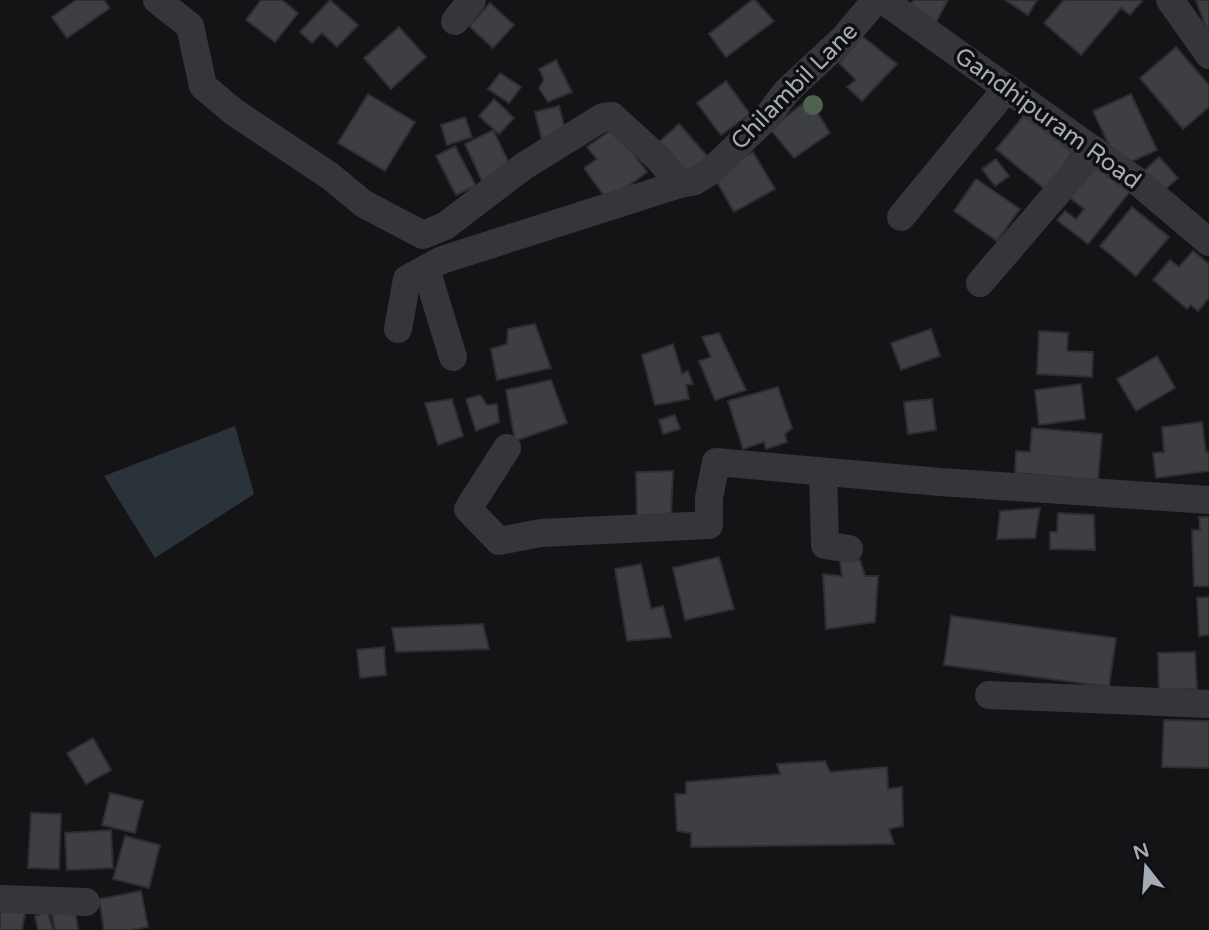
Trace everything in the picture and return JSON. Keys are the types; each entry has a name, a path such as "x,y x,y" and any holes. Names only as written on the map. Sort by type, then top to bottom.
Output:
{"street":[{"path":"157,0 190,26 204,86 234,112 330,176 364,204 423,235 445,226 524,166 603,117 612,116 659,159 680,184 437,264 407,279 398,330"},
{"name":"Chilambil Lane","path":"680,184 695,181 710,171 767,117 787,91 843,40 876,0"},
{"name":"Gandhipuram Road","path":"883,0 1138,182 1209,242"},
{"path":"1170,0 1209,55"},
{"path":"901,217 1007,88"},
{"path":"980,284 1094,150"},
{"path":"435,230 437,264 453,357"},
{"path":"507,447 468,509 499,541 541,533 709,525 709,498 716,462 954,483 1209,500"},
{"path":"822,472 825,545 849,549"},
{"path":"989,695 1209,704"},
{"path":"0,899 86,902"}],"shaded area":[{"path":"235,426 254,494 155,558 104,476"}],"building":[{"path":"76,0 104,0 110,8 67,38 52,17"},
{"path":"261,0 282,0 298,13 275,42 246,20"},
{"path":"330,0 358,25 337,47 322,33 312,43 300,32"},
{"path":"752,0 774,21 726,57 709,34"},
{"path":"913,0 948,0 936,22 910,7"},
{"path":"1005,0 1037,0 1028,15"},
{"path":"1064,0 1142,1 1130,15 1121,8 1081,55 1044,23"},
{"path":"1196,0 1209,0 1209,36"},
{"path":"490,3 514,25 493,48 469,26"},
{"path":"399,27 426,57 391,89 364,58"},
{"path":"862,36 897,64 862,101 847,87 856,80 839,63"},
{"path":"1176,47 1209,85 1209,107 1183,129 1140,78"},
{"path":"556,60 572,92 548,102 539,88 544,80 539,69"},
{"path":"500,73 521,87 509,103 488,89"},
{"path":"726,81 750,114 721,135 697,103"},
{"path":"368,94 415,122 385,171 338,143"},
{"path":"1131,94 1157,150 1119,167 1093,111"},
{"path":"494,99 514,118 499,134 479,116"},
{"path":"809,99 830,133 794,158 770,129"},
{"path":"559,106 566,133 542,140 535,112"},
{"path":"1025,114 1073,153 1066,161 1075,168 1047,191 996,149"},
{"path":"465,117 472,137 447,145 441,125"},
{"path":"679,124 708,157 686,175 658,143"},
{"path":"614,128 647,172 608,201 584,168 597,159 587,147"},
{"path":"493,130 511,167 482,181 465,144"},
{"path":"455,146 476,186 456,195 436,156"},
{"path":"753,152 775,189 734,212 713,175"},
{"path":"1159,157 1178,178 1161,193 1142,173"},
{"path":"996,159 1009,176 995,186 982,169"},
{"path":"1096,163 1131,190 1088,244 1057,220 1065,211 1076,219 1084,209 1069,197"},
{"path":"976,179 1020,209 997,241 954,211"},
{"path":"1132,207 1169,237 1136,276 1100,246"},
{"path":"1193,251 1209,264 1209,298 1198,311 1191,305 1187,309 1153,280 1170,260 1179,267"},
{"path":"535,324 551,368 497,380 491,349 507,344 508,329"},
{"path":"931,329 940,356 901,370 891,343"},
{"path":"1039,331 1068,333 1067,351 1093,352 1092,377 1037,374"},
{"path":"719,333 746,390 715,400 699,361 711,357 702,337"},
{"path":"673,344 682,374 688,371 693,384 686,385 689,399 655,405 642,355"},
{"path":"1157,356 1175,388 1136,411 1117,379"},
{"path":"551,380 567,423 515,441 506,390"},
{"path":"1081,384 1085,419 1039,425 1035,390"},
{"path":"778,387 792,428 785,434 787,442 766,449 764,442 743,449 728,401"},
{"path":"480,395 487,405 497,404 499,422 476,431 466,399"},
{"path":"452,399 463,436 438,445 425,403"},
{"path":"932,399 936,430 908,434 904,402"},
{"path":"675,415 680,429 663,434 659,420"},
{"path":"1202,422 1206,452 1209,452 1209,471 1156,478 1153,453 1164,452 1162,427"},
{"path":"1032,428 1102,434 1098,480 1015,473 1016,451 1030,452"},
{"path":"673,471 671,516 637,516 636,472"},
{"path":"1040,508 1035,538 997,539 1000,511"},
{"path":"1058,513 1094,515 1095,550 1050,549 1050,532 1057,532"},
{"path":"1199,517 1209,517 1209,586 1194,586 1192,530 1200,530"},
{"path":"719,557 734,609 685,620 673,568"},
{"path":"840,559 860,560 865,576 878,576 875,622 826,629 823,574 842,576"},
{"path":"641,564 651,609 663,606 671,637 627,641 615,569"},
{"path":"1209,597 1209,635 1199,636 1197,598"},
{"path":"951,616 1116,638 1109,687 944,665"},
{"path":"483,624 489,649 396,652 392,628"},
{"path":"384,647 386,675 360,678 357,650"},
{"path":"1195,652 1197,689 1159,690 1158,653"},
{"path":"1164,720 1209,721 1209,768 1162,767"},
{"path":"93,738 111,770 86,784 67,753"},
{"path":"825,761 830,772 887,767 888,789 902,787 903,826 889,829 894,844 691,847 691,833 677,831 675,794 686,794 686,782 780,774 777,764"},
{"path":"110,793 143,801 135,833 102,825"},
{"path":"31,813 61,814 59,869 28,868"},
{"path":"111,830 113,868 67,870 65,833"},
{"path":"125,836 160,845 149,888 113,879"},
{"path":"141,891 148,927 104,930 99,899"},
{"path":"0,903 26,908 22,930 0,930"},
{"path":"75,910 78,930 55,930 52,915"},
{"path":"48,912 53,930 38,930 35,916"}]}
